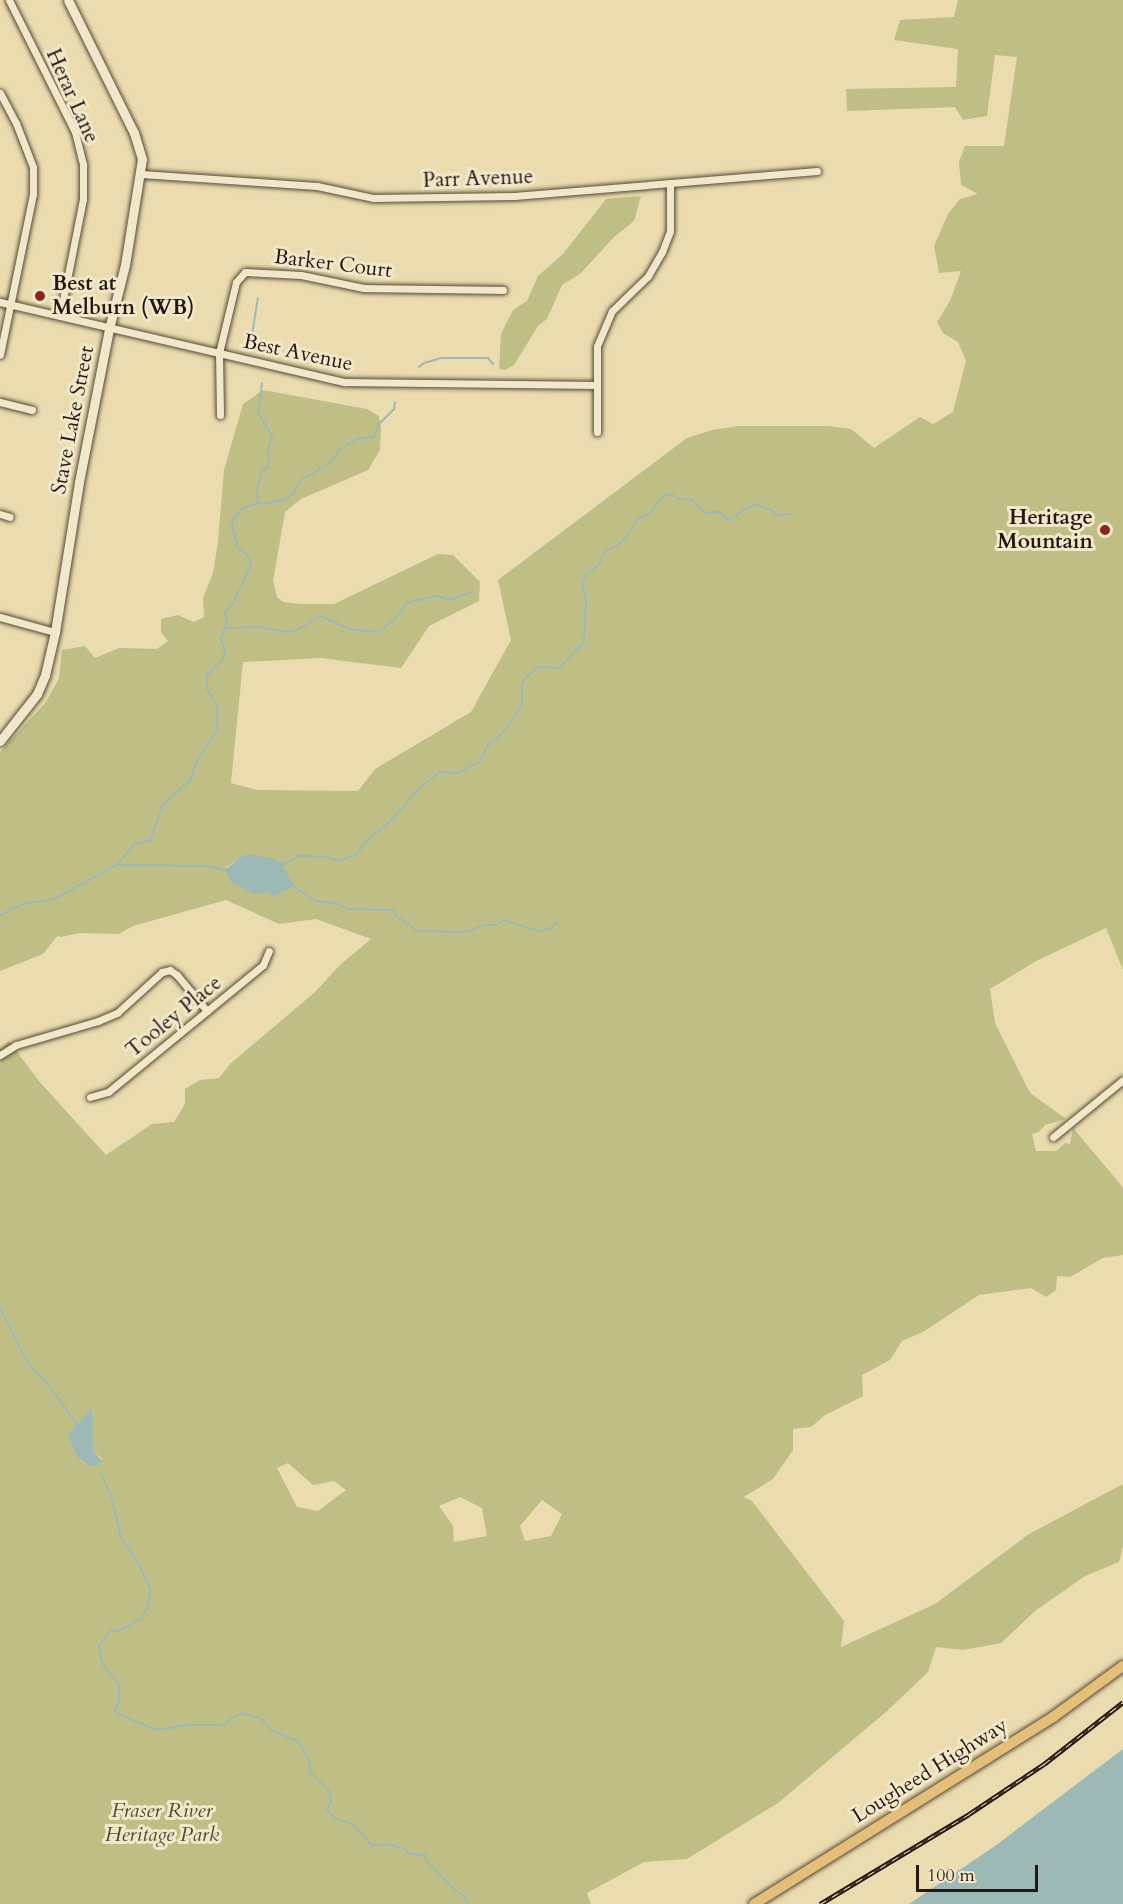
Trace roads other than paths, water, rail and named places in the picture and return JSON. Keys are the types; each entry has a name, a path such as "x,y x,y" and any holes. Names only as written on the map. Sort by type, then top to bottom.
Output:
{"main road":[{"name":"Stave Lake Street","path":"0,741 37,694 55,632 79,482 109,329 125,265 141,174 142,159 138,143 68,0"},
{"name":"Lougheed Highway","path":"754,1904 1053,1717 1123,1666"}],"street":[{"name":"Herar Lane","path":"9,0 75,132 83,165 83,199 60,315"},
{"path":"0,93 16,123 33,167 33,194 0,355"},
{"name":"Parr Avenue","path":"141,174 316,186 373,198 514,196 817,171"},
{"path":"597,432 597,346 606,322 620,302 648,276 667,240 670,222 670,183"},
{"name":"Barker Court","path":"220,415 219,353 236,282 240,276 249,271 301,275 364,288 503,290"},
{"name":"Best Avenue","path":"0,302 60,315 109,329 358,383 596,385"},
{"path":"0,402 32,410"},
{"path":"0,514 10,517"},
{"path":"0,617 55,632"},
{"name":"Tooley Place","path":"90,1097 108,1092 263,965 269,951"},
{"path":"0,1055 16,1045 98,1021 117,1013 162,972 170,970 177,975 207,1011"},
{"path":"1053,1137 1123,1080"}],"water":[{"path":"244,854 272,858 282,863 294,886 272,897 269,892 254,894 231,882 225,870"},
{"path":"91,1409 93,1450 102,1461 99,1465 89,1466 78,1458 68,1435"},
{"path":"1123,1749 1123,1904 909,1904 995,1846"}],"waterway":[{"path":"252,335 258,298"},
{"path":"419,367 424,363 442,358 488,358 493,364"},
{"path":"117,865 134,844 151,840 162,806 191,779 196,762 217,731 218,708 207,689 207,675 224,657 225,650 221,639 227,620 225,612 233,604 251,564 249,556 238,548 232,526 233,519 243,508 258,503 257,491 262,471 268,468 269,464 268,449 272,436 258,412 262,383"},
{"path":"258,503 265,504 283,500 292,494 302,480 331,462 339,451 357,439 374,437 379,424 394,409 395,402"},
{"path":"281,866 298,856 327,857 339,861 357,854 365,842 390,822 419,788 440,772 457,773 479,762 489,744 501,735 522,706 522,684 526,677 539,667 559,668 584,642 586,600 582,586 585,576 598,566 605,552 623,541 639,519 647,515 664,496 671,494 679,499 692,500 706,513 720,512 729,520 748,507 758,505 777,515 790,514"},
{"path":"226,628 260,627 285,632 296,631 320,616 349,629 378,632 397,617 406,603 437,596 450,600 472,592"},
{"path":"0,915 23,904 54,899 117,865 211,866 226,871"},
{"path":"293,886 315,901 339,904 347,909 393,910 396,916 418,931 467,932 485,925 497,925 503,920 539,931 551,928 558,922"},
{"path":"0,1307 28,1363 48,1384 79,1427"},
{"path":"101,1474 112,1499 120,1535 139,1564 150,1589 148,1607 141,1618 121,1630 111,1631 99,1645 102,1663 119,1685 119,1702 115,1710 117,1713 156,1730 187,1725 223,1725 241,1713 260,1718 273,1731 298,1741 309,1760 310,1772 329,1791 331,1802 327,1809 333,1818 353,1824 373,1846 387,1844 405,1849 410,1854 425,1855 428,1862 452,1888 464,1896 468,1904"}],"railway":[{"path":"820,1904 969,1814 1044,1764 1123,1702"}],"place":[{"name":"Best at Melburn (WB)","path":"40,296"},
{"name":"Heritage Mountain","path":"1105,530"}],"park label":[{"name":"Fraser River Heritage Park","path":"162,1823"}]}
